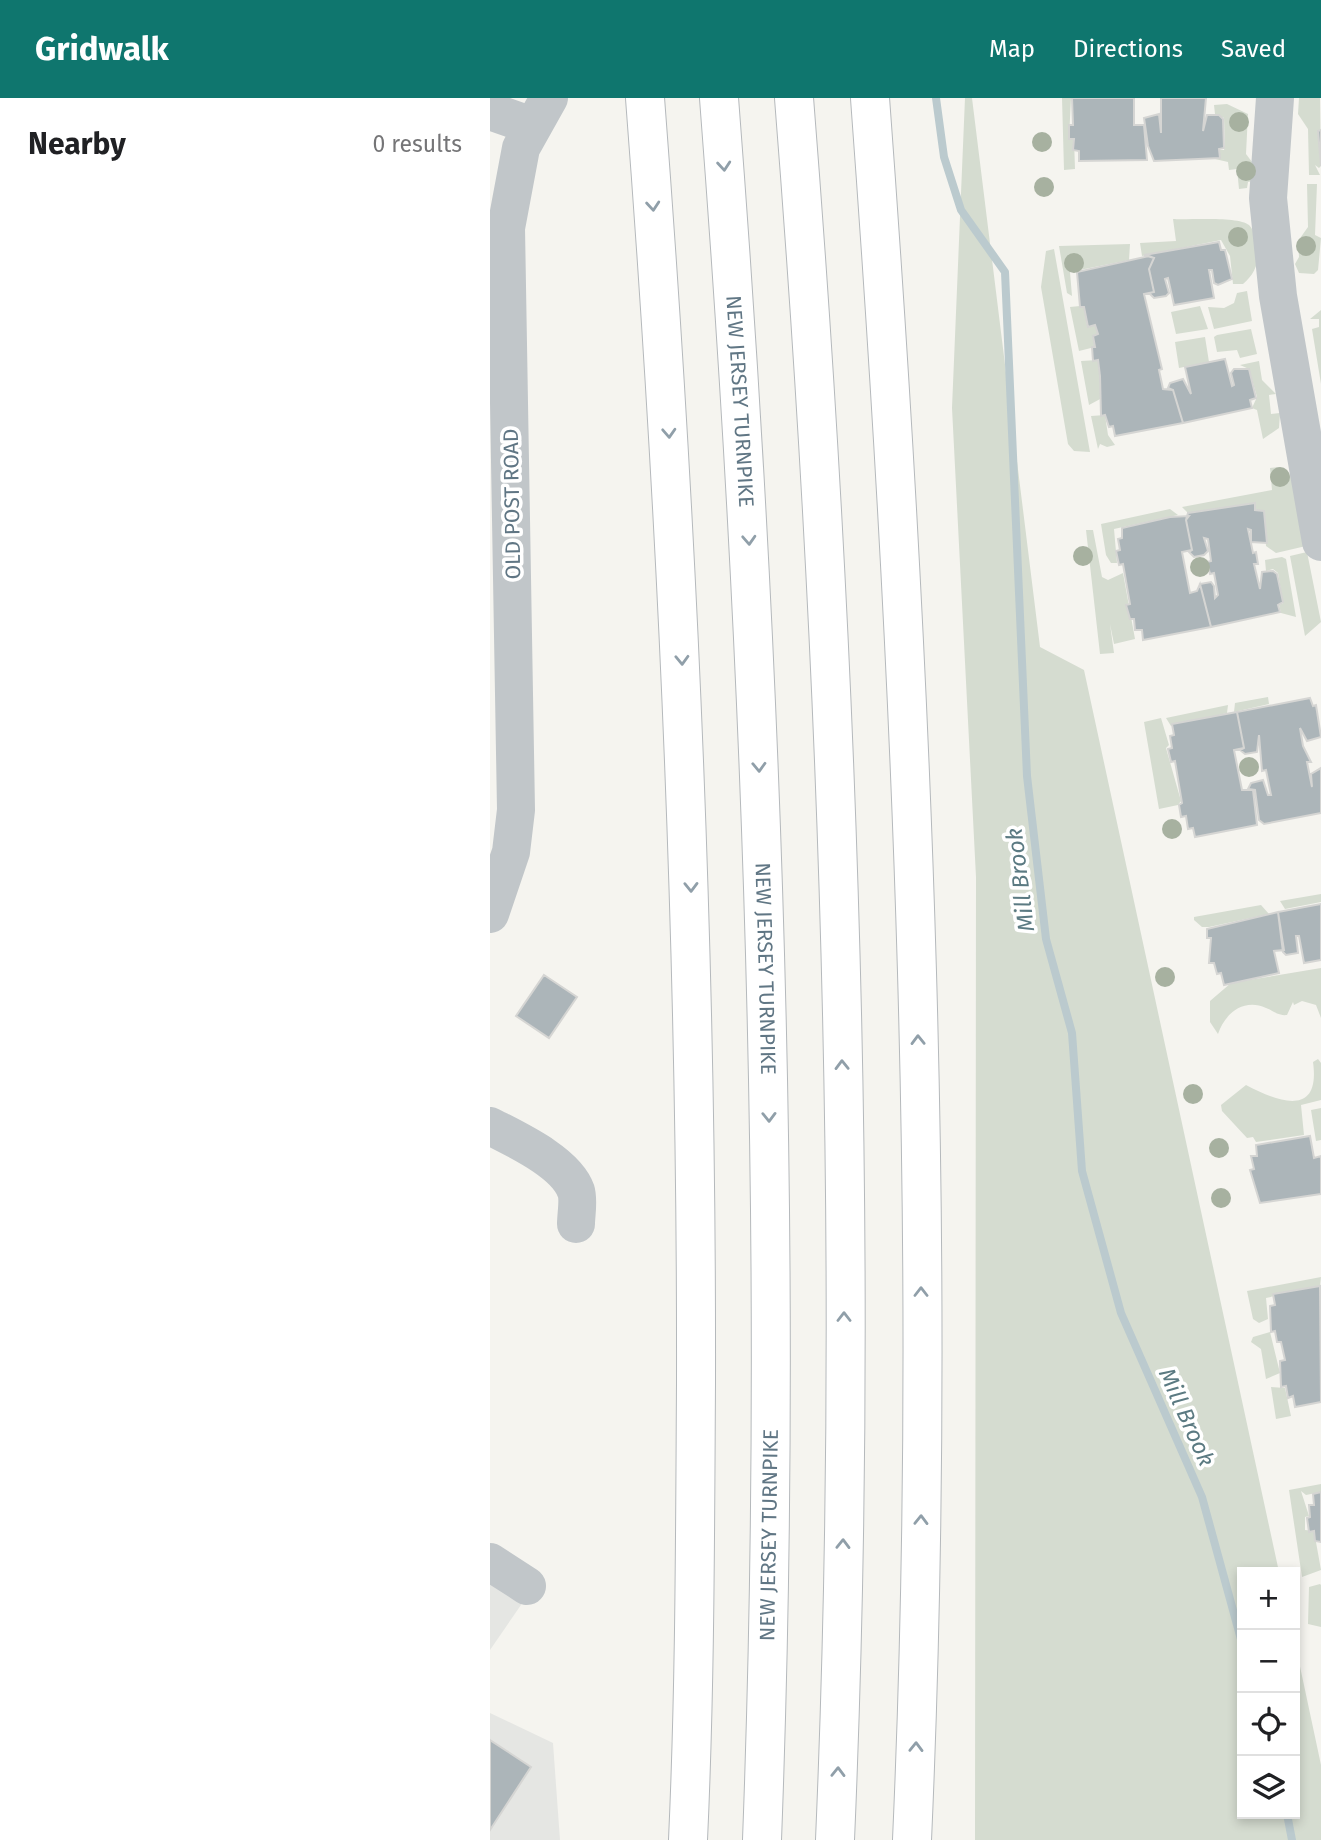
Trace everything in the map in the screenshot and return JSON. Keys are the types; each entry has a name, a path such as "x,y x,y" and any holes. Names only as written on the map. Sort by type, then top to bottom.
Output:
{"highway":[{"path":"645,98 665,350 691,884 696,1208 695,1536 688,1840"},
{"name":"NEW JERSEY TURNPIKE","path":"719,98 753,614 765,924 771,1193 771,1486 762,1840"},
{"path":"794,98 811,316 827,585 840,904 845,1490 835,1840"},
{"path":"870,98 888,355 916,900 921,1194 921,1487 912,1840"}],"street":[{"path":"1275,98 1268,198 1278,296 1313,461 1321,542"},
{"path":"490,111 540,112"},
{"name":"OLD POST ROAD","path":"490,914 511,852 503,804 506,228 522,148 540,112"},
{"path":"490,1126 535,1149 557,1167 576,1191 576,1224"},
{"path":"490,1562 527,1586"}],"shaded area":[{"path":"965,98 972,98 1040,647 1084,670 1278,1567 1237,1567 1237,1819 1300,1819 1300,1666 1321,1765 1321,1840 975,1840 976,877 952,408"},
{"path":"1062,98 1071,98 1069,139 1074,139 1075,169 1064,170"},
{"path":"1299,98 1320,98 1321,166 1319,168 1315,165 1320,175 1309,175 1308,129 1298,114"},
{"path":"1227,104 1248,114 1246,154 1252,162 1253,181 1248,182 1247,188 1239,189 1237,169 1229,170 1228,162 1215,159 1220,158 1220,150 1224,150 1225,146 1224,118 1215,114 1214,105"},
{"path":"1307,184 1317,184 1315,235 1321,238 1318,270 1314,274 1299,273 1295,264 1299,257 1298,241 1308,227"},
{"path":"1173,219 1224,219 1249,225 1254,233 1258,251 1255,269 1250,277 1243,284 1233,284 1230,256 1221,240 1142,256 1140,243 1176,241"},
{"path":"1130,244 1129,260 1070,272 1072,296 1067,293 1059,246"},
{"path":"1054,249 1090,452 1074,451 1068,444 1041,287 1046,251"},
{"path":"1247,291 1252,321 1214,329 1208,307 1224,308 1234,303 1237,293"},
{"path":"1200,306 1208,329 1176,334 1171,312"},
{"path":"1070,307 1084,307 1087,325 1095,325 1098,334 1093,336 1095,347 1079,351"},
{"path":"1321,310 1321,384 1312,329 1319,327 1319,319 1310,319"},
{"path":"1251,329 1257,354 1240,358 1237,350 1217,352 1214,337"},
{"path":"1205,337 1209,362 1179,368 1175,342"},
{"path":"1098,360 1102,398 1089,405 1081,361"},
{"path":"1259,361 1262,380 1276,394 1269,395 1271,414 1280,413 1279,428 1263,439 1257,410 1252,408 1257,397 1249,369 1240,365"},
{"path":"1105,415 1108,435 1115,445 1107,447 1100,444 1098,449 1091,416"},
{"path":"1279,467 1293,477 1306,546 1276,553 1266,546 1264,512 1255,510 1255,503 1188,513 1182,507 1272,490 1270,468"},
{"path":"1170,509 1178,515 1114,529 1117,563 1111,563 1106,555 1101,524"},
{"path":"1086,530 1093,530 1102,577 1108,580 1123,573 1135,639 1114,644 1110,624 1114,653 1100,654"},
{"path":"1307,552 1321,622 1305,636 1290,556"},
{"path":"1282,557 1286,559 1296,617 1281,613 1279,605 1283,603 1278,573 1273,569 1266,571 1265,560"},
{"path":"1268,697 1269,704 1234,712 1235,703"},
{"path":"1228,705 1227,713 1171,726 1166,718"},
{"path":"1161,718 1169,745 1166,748 1181,801 1178,805 1159,809 1144,722"},
{"path":"1321,894 1321,902 1285,909 1280,901"},
{"path":"1261,905 1269,914 1209,927 1202,927 1194,920 1194,917"},
{"path":"1321,968 1321,1018 1316,1005 1302,1001 1294,1005 1293,1002 1287,1015 1258,1005 1243,1006 1230,1014 1218,1034 1210,1022 1210,1001 1231,983"},
{"path":"1318,1059 1321,1063 1321,1100 1301,1105 1304,1135 1256,1142 1253,1137 1247,1138 1222,1111 1221,1105 1246,1085 1282,1100 1303,1099 1310,1092 1314,1080 1313,1062"},
{"path":"1321,1108 1321,1140 1316,1141 1311,1110"},
{"path":"1321,1277 1320,1286 1266,1298 1268,1319 1259,1323 1253,1319 1247,1291"},
{"path":"1270,1332 1280,1373 1266,1379 1261,1349 1251,1342 1253,1337"},
{"path":"1271,1387 1285,1388 1291,1416 1276,1419"},
{"path":"1321,1484 1321,1492 1306,1495 1301,1491 1309,1516 1305,1517 1305,1530 1314,1531 1321,1570 1302,1577 1289,1490"},
{"path":"490,1560 532,1589 490,1650"},
{"path":"1320,1584 1321,1627 1308,1624 1309,1587"},
{"path":"490,1713 553,1743 560,1840 490,1840"}],"building":[{"path":"1072,98 1134,98 1134,125 1144,125 1147,160 1079,161 1079,151 1073,150 1074,139 1069,139 1069,125 1073,125"},
{"path":"1161,98 1206,98 1203,131 1207,115 1219,115 1223,119 1224,148 1219,149 1220,158 1154,161 1148,146 1144,118 1159,114 1161,133"},
{"path":"1321,130 1321,166 1318,131"},
{"path":"1219,242 1221,250 1225,250 1232,279 1218,285 1214,283 1212,270 1209,270 1214,298 1174,305 1168,278 1165,279 1169,293 1166,296 1154,298 1149,293 1154,292 1149,269 1154,258 1144,255"},
{"path":"1149,256 1154,258 1149,269 1154,292 1144,294 1162,369 1159,370 1163,389 1173,390 1183,423 1115,436 1113,426 1109,427 1105,415 1101,416 1098,360 1093,361 1092,347 1095,347 1093,336 1098,334 1095,325 1088,327 1084,307 1080,307 1077,272"},
{"path":"1225,359 1232,386 1231,373 1234,369 1249,369 1256,398 1250,400 1252,408 1183,423 1173,390 1168,388 1170,383 1183,379 1191,394 1185,367"},
{"path":"1255,503 1255,510 1264,511 1267,543 1251,542 1251,530 1248,529 1253,553 1256,552 1258,564 1254,564 1260,589 1262,572 1273,571 1277,574 1283,602 1278,605 1280,612 1211,627 1200,584 1211,582 1215,598 1218,595 1214,573 1210,574 1207,562 1211,561 1208,539 1204,538 1208,551 1204,555 1194,557 1189,552 1192,550 1186,520 1188,513"},
{"path":"1189,516 1186,520 1192,550 1182,552 1190,593 1197,591 1200,584 1211,627 1143,640 1142,630 1135,630 1134,619 1130,619 1126,605 1130,604 1123,564 1119,565 1116,551 1120,550 1118,539 1122,538 1122,528 1170,517"},
{"path":"1310,698 1313,706 1316,705 1321,737 1307,741 1300,728 1303,746 1311,762 1307,762 1312,787 1311,774 1321,768 1321,813 1264,824 1259,820 1255,790 1248,789 1251,783 1263,780 1268,795 1271,795 1266,770 1262,771 1259,735 1257,752 1245,754 1240,750 1244,748 1237,712"},
{"path":"1237,712 1244,748 1234,750 1242,790 1253,790 1257,825 1195,837 1193,828 1188,829 1186,816 1181,817 1179,805 1182,803 1175,761 1171,762 1168,749 1172,748 1172,724"},
{"path":"1321,904 1321,960 1304,963 1299,936 1296,936 1298,953 1286,955 1283,952 1278,912"},
{"path":"1278,912 1284,950 1274,951 1279,973 1224,985 1221,973 1217,974 1214,963 1209,963 1211,938 1207,938 1207,929"},
{"path":"544,975 577,997 549,1038 516,1016"},
{"path":"1310,1136 1314,1158 1321,1156 1321,1194 1260,1203 1250,1170 1254,1169 1251,1156 1257,1156 1256,1145"},
{"path":"1320,1286 1321,1402 1295,1407 1293,1396 1288,1398 1286,1386 1281,1387 1280,1361 1285,1360 1281,1342 1277,1342 1275,1331 1271,1332 1270,1306 1275,1305 1273,1294"},
{"path":"1321,1492 1321,1542 1315,1541 1314,1531 1309,1532 1307,1518 1310,1517 1309,1505 1314,1505 1313,1494"},
{"path":"490,1740 531,1767 490,1830"}],"waterway":[{"name":"Mill Brook","path":"936,98 944,157 961,210 1005,272 1027,776 1046,939 1072,1033 1082,1171 1121,1313 1202,1497 1238,1630"},
{"name":"Mill Brook","path":"1288,1819 1292,1840"}]}
